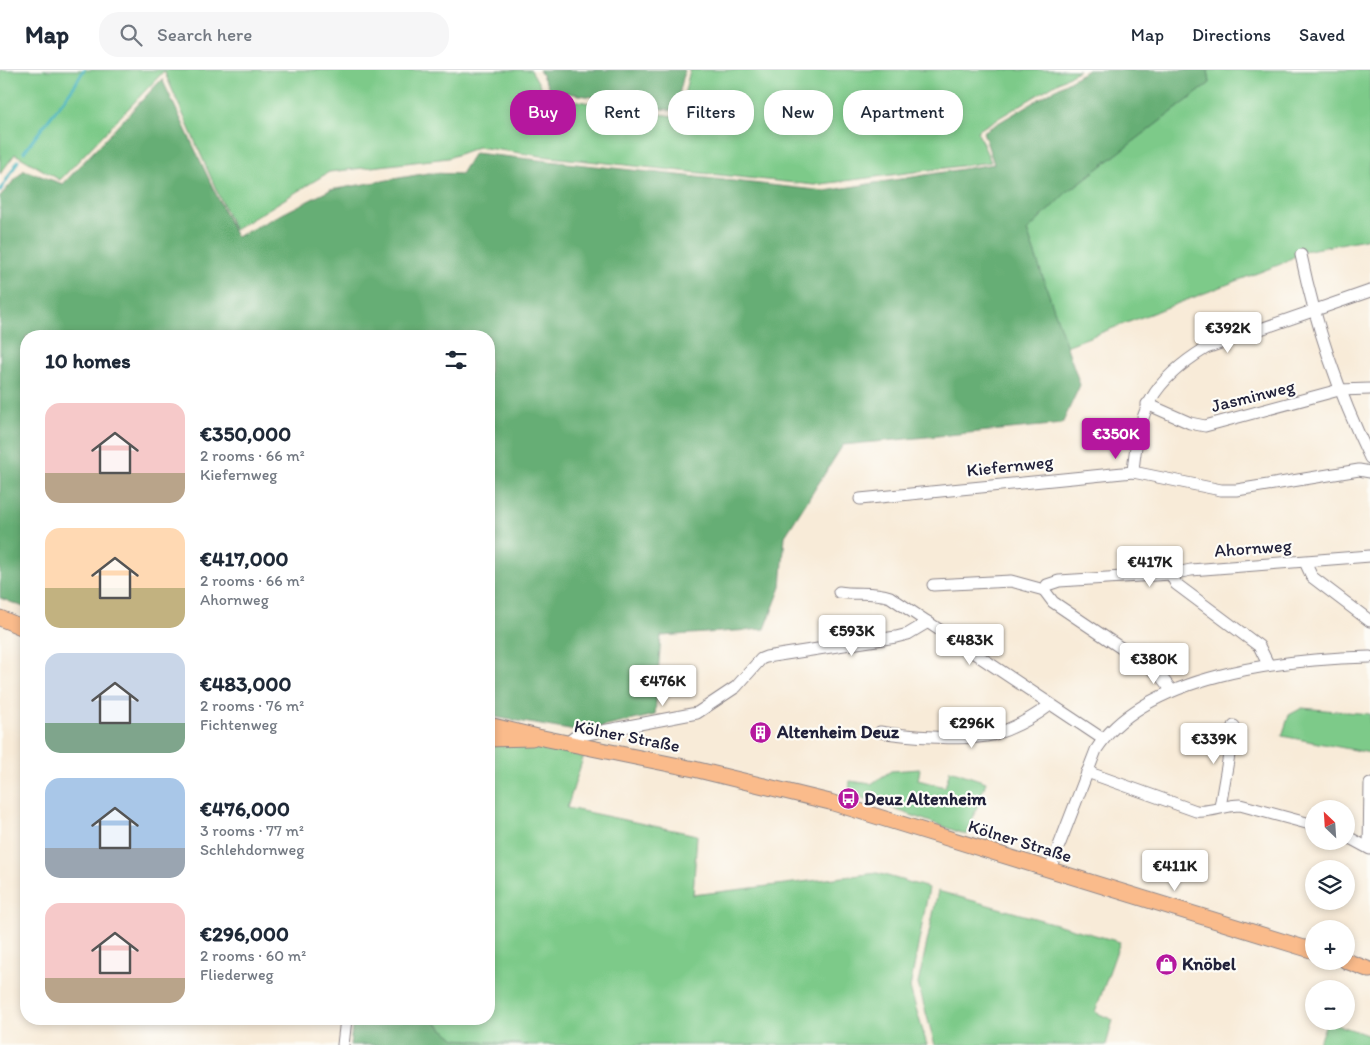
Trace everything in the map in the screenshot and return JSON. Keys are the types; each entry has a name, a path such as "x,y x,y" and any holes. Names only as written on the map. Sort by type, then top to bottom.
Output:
{"main road":[{"path":"0,618 20,626"},
{"name":"Kölner Straße","path":"495,726 694,769 830,802 1305,948"},
{"path":"495,738 518,740 538,737"},
{"path":"1355,964 1370,970"}],"street":[{"path":"1301,255 1312,310 1339,390 1370,458"},
{"path":"1132,472 1139,426 1148,404 1183,362 1206,348 1370,291"},
{"name":"Jasminweg","path":"1148,404 1190,423 1205,426 1339,390 1370,389"},
{"name":"Kiefernweg","path":"860,499 1132,472 1221,490 1237,490 1359,470 1370,472"},
{"name":"Ahornweg","path":"1044,590 1047,585 1059,581 1170,574 1191,570 1370,556"},
{"path":"1305,562 1312,576 1370,621"},
{"path":"1170,574 1176,584 1259,646 1268,664"},
{"path":"932,585 1011,581 1044,590 1052,602 1158,673 1172,691"},
{"path":"839,592 880,594 890,598 1103,739"},
{"path":"567,743 576,736 697,714 736,687 761,659 896,637 908,634 928,622"},
{"path":"1050,870 1087,772 1103,739 1134,712 1172,691 1268,664 1324,658 1370,657"},
{"path":"880,732 899,735 984,736 1019,723 1050,704"},
{"path":"1220,808 1234,726"},
{"path":"1087,772 1196,812 1240,805 1305,822"},
{"path":"1355,841 1369,848 1370,784"},
{"path":"344,1045 346,1025"}],"green space":[{"path":"0,70 531,70 543,90 510,90 510,135 576,135 576,101 586,102 586,135 658,135 658,114 668,115 668,135 754,135 754,90 685,90 690,70 1079,70 977,131 991,162 814,185 541,156 478,147 448,158 329,172 234,230 164,71 60,180 15,154 0,174"},
{"path":"539,70 685,70 680,90 668,90 668,110 658,108 658,90 586,90 586,96 576,94 576,90 550,90"},
{"path":"1088,70 1208,70 1210,83 1066,193 1027,231 1080,385 1062,424 843,445 785,536 781,587 765,629 661,636 655,715 581,732 495,717 495,330 20,330 20,606 0,598 0,196 24,170 63,184 162,79 236,237 330,190 428,173 461,174 474,153 825,191 994,164 983,132"},
{"path":"1208,70 1370,70 1370,238 1304,251 1281,264 1066,346 1027,231 1066,193 1210,83"},
{"path":"1302,708 1370,714 1370,753 1282,736 1289,715"},
{"path":"495,742 584,755 567,808 697,835 693,895 877,873 929,888 910,988 927,1045 528,1045 455,1039 438,1025 495,1025"},
{"path":"920,769 918,780 945,787 950,770 986,782 967,835 849,793 850,781 871,784 891,771"},
{"path":"938,891 1120,942 1095,1012 1113,1020 1106,1045 935,1045 918,984"},
{"path":"352,1025 438,1025 455,1039 528,1045 350,1045"},
{"path":"1324,1030 1353,1030 1370,1036 1370,1045 1318,1045"}],"waterway":[{"path":"24,152 75,85 84,70"},
{"path":"0,191 18,161"}],"place":[{"name":"Altenheim Deuz","path":"761,732"},
{"name":"Deuz Altenheim","path":"848,799"},
{"name":"Knöbel","path":"1166,964"}]}
